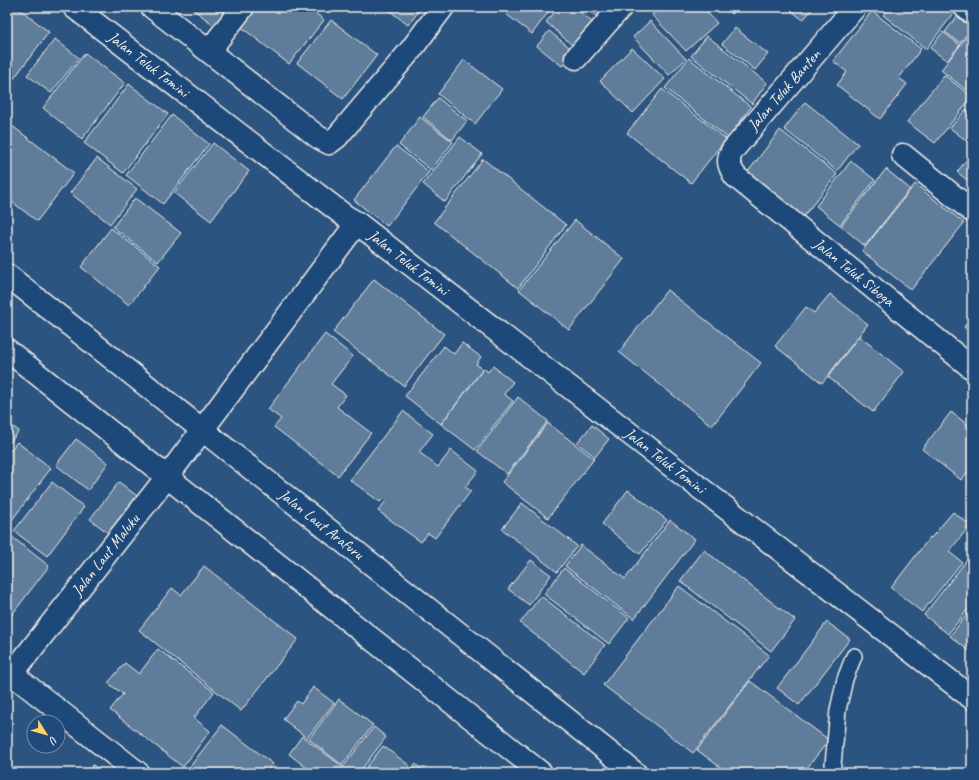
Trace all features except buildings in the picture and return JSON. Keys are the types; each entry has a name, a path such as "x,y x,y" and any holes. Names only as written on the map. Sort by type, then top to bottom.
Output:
{"street":[{"name":"Jalan Teluk Tomini","path":"74,7 345,216 357,223 972,698"},
{"path":"152,7 318,137 329,143 337,138 410,51 443,7"},
{"path":"209,51 243,7"},
{"path":"576,58 621,7"},
{"name":"Jalan Teluk Banten","path":"735,176 728,163 728,157 732,151 855,7"},
{"path":"965,7 972,12"},
{"path":"903,156 972,211"},
{"name":"Jalan Teluk Siboga","path":"735,176 972,368"},
{"name":"Jalan Teluk Tomini","path":"202,430 357,223"},
{"name":"Jalan Laut Arafuru","path":"7,275 635,773"},
{"path":"7,350 541,773"},
{"name":"Jalan Laut Maluku","path":"9,675 167,477 202,430"},
{"path":"9,675 138,773"}],"lane":[{"path":"834,770 838,710 845,679 854,656"}]}
